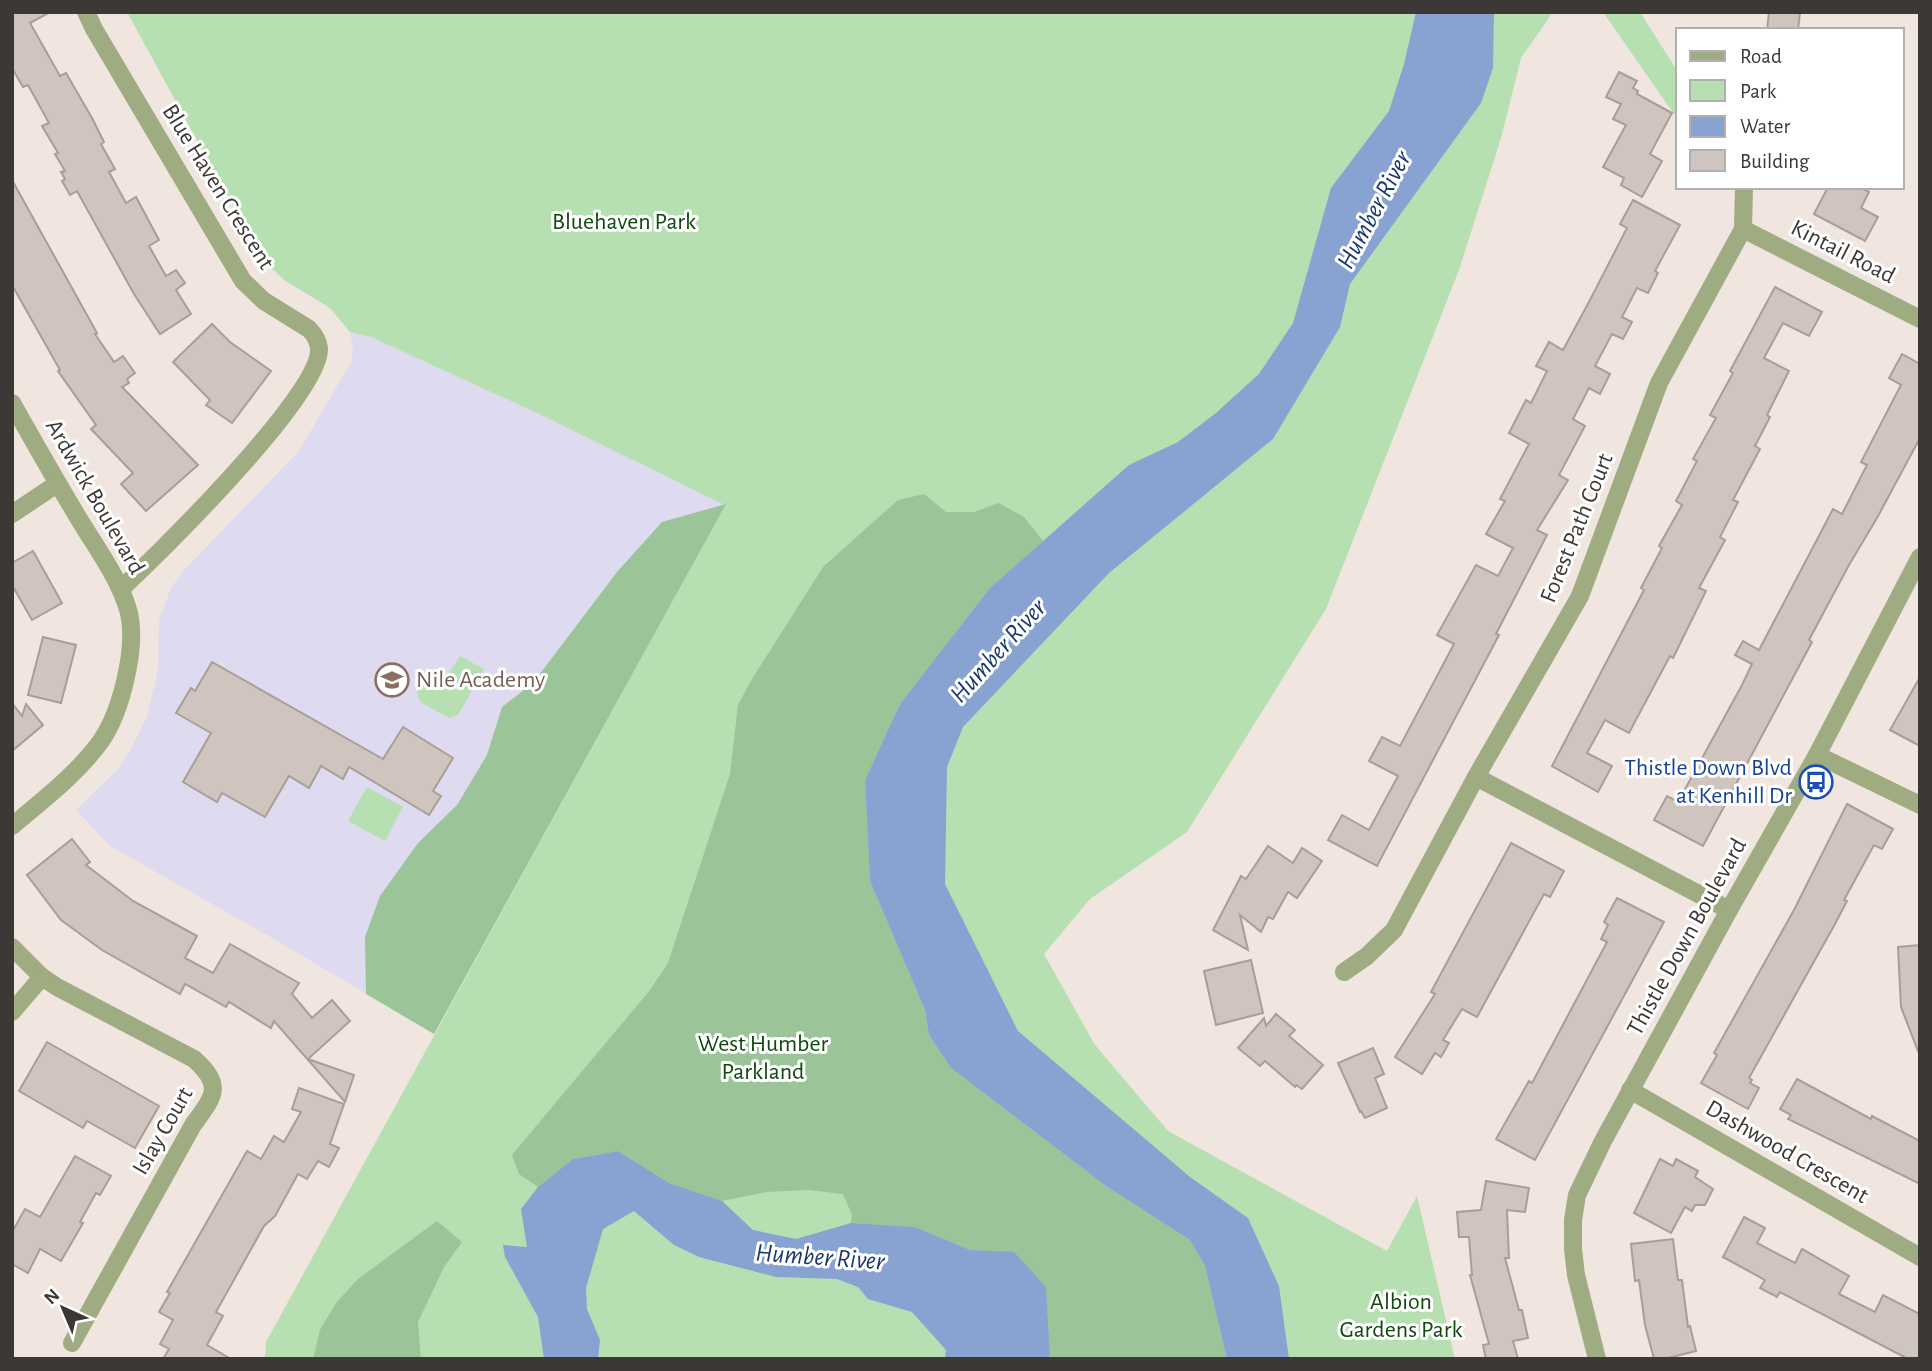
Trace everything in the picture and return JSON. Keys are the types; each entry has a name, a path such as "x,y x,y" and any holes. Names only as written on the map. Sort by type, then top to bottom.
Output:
{"street":[{"name":"Blue Haven Crescent","path":"86,12 243,281 264,300 315,335 319,349 315,365 264,442 121,589"},
{"name":"Forest Path Court","path":"1344,972 1367,956 1394,930 1476,776 1583,589 1660,383 1743,229 1744,189"},
{"name":"Kintail Road","path":"1743,229 1920,319"},
{"name":"Ardwick Boulevard","path":"12,403 57,484 121,589 130,616 130,645 128,672 122,696 103,739 79,767 12,826"},
{"path":"12,513 57,484"},
{"name":"Thistle Down Boulevard","path":"1597,1359 1576,1275 1573,1249 1573,1220 1577,1195 1587,1170 1816,755 1920,557"},
{"path":"1816,755 1920,805"},
{"path":"1476,776 1729,910"},
{"name":"Islay Court","path":"12,947 57,987 194,1059 211,1078 214,1088 211,1100 194,1125 72,1343"},
{"path":"12,1012 42,976"},
{"name":"Dashwood Crescent","path":"1630,1090 1920,1256"}],"shaded area":[{"name":"Nile Academy","path":"350,332 371,337 726,504 434,1034 110,846 76,810 117,770 147,717 158,669 159,620 171,588 184,570 299,451 351,362 353,349"}],"green space":[{"name":"West Humber Parkland","path":"127,12 1553,12 1521,58 1501,138 1459,270 1326,609 1187,832 1090,899 1044,954 1095,1045 1168,1131 1387,1251 1417,1196 1455,1359 265,1359 266,1342 725,505 541,415 371,337 350,332 330,308 284,280 262,259"},
{"path":"1603,12 1640,12 1676,69 1676,117"},
{"path":"924,494 946,512 974,512 999,503 1024,517 1043,541 990,588 900,704 865,780 870,881 925,1010 929,1035 951,1068 1106,1186 1190,1240 1205,1266 1227,1359 1048,1359 1050,1352 1046,1287 1014,1253 970,1250 915,1227 851,1223 852,1215 843,1194 808,1190 766,1192 722,1201 669,1183 618,1151 573,1159 538,1187 519,1174 512,1155 650,990 668,963 730,774 738,705 752,679 823,567 898,500"},
{"path":"726,504 434,1034 366,994 365,937 380,896 418,843 457,805 487,755 502,707 533,683 617,572 662,522"},
{"path":"460,656 484,669 458,715 449,718 420,702 417,693 429,672 439,670 448,675"},
{"path":"367,787 403,807 385,841 348,821"},
{"path":"437,1221 462,1242 444,1267 418,1322 421,1359 313,1359 320,1330 336,1303 358,1279"}],"water":[{"name":"Humber River","path":"1416,12 1494,12 1493,68 1481,103 1350,284 1340,327 1273,439 1109,573 963,727 947,767 945,884 1018,1031 1190,1177 1248,1218 1279,1286 1289,1359 1227,1359 1205,1266 1190,1240 1106,1186 951,1068 929,1035 925,1010 870,881 865,780 900,704 990,588 1129,465 1178,442 1216,413 1259,374 1293,323 1331,188 1389,111 1404,64"},
{"name":"Humber River","path":"618,1151 669,1183 722,1201 753,1230 796,1239 851,1223 915,1227 970,1250 1014,1252 1046,1287 1050,1353 1048,1359 945,1359 946,1350 912,1312 868,1299 858,1287 837,1279 776,1277 699,1257 674,1245 634,1211 603,1229 586,1288 587,1309 600,1340 598,1359 544,1359 538,1317 505,1257 503,1245 527,1247 521,1209 538,1187 573,1159"}],"building":[{"path":"12,12 50,12 30,23 60,76 66,73 92,118 104,142 101,144 115,169 109,172 126,203 136,197 159,240 149,246 166,276 176,270 185,283 176,290 191,314 160,334 134,294 77,191 70,195 62,181 65,179 61,172 65,171 42,126 49,123 28,85 23,87 12,68"},
{"path":"1769,12 1800,12 1798,28 1767,28"},
{"path":"1619,72 1637,81 1633,88 1638,91 1637,94 1672,113 1650,154 1662,161 1642,197 1621,185 1624,178 1603,167 1626,125 1613,119 1621,104 1606,97"},
{"path":"12,180 97,333 95,334 114,362 123,356 135,373 127,379 129,383 122,387 198,465 146,511 121,484 133,473 91,429 96,425 58,371 60,370 12,285"},
{"path":"1827,189 1863,189 1869,192 1861,208 1878,217 1865,241 1814,214"},
{"path":"1633,200 1680,225 1655,271 1658,273 1648,293 1637,288 1622,317 1632,322 1623,339 1612,334 1595,366 1610,374 1600,394 1589,388 1573,419 1585,426 1559,475 1568,480 1537,530 1547,535 1496,634 1499,635 1377,866 1328,840 1342,815 1369,830 1398,776 1369,761 1382,737 1400,746 1454,644 1437,635 1476,565 1498,576 1513,548 1486,534 1505,501 1500,499 1529,444 1509,433 1526,400 1531,403 1547,371 1536,366 1549,342 1563,350 1590,300 1627,228 1620,224"},
{"path":"1775,287 1822,312 1809,336 1783,323 1764,358 1789,371 1755,446 1760,449 1733,500 1738,502 1720,537 1725,540 1699,588 1706,591 1673,658 1670,656 1629,733 1605,720 1587,753 1612,766 1598,792 1552,766 1644,590 1641,588 1662,548 1659,546 1682,505 1676,501 1697,461 1693,459 1716,418 1710,415"},
{"path":"212,324 230,342 271,371 232,423 206,405 210,400 173,362"},
{"path":"1902,354 1920,364 1920,438 1809,640 1812,642 1703,846 1654,820 1667,796 1678,802 1742,685 1752,664 1735,655 1743,641 1759,650 1833,509 1842,514 1867,465 1861,462 1901,385 1889,378"},
{"path":"33,551 62,603 32,620 12,585 12,563"},
{"path":"43,637 76,645 61,703 28,695"},
{"path":"212,662 383,759 403,727 453,758 433,791 441,796 429,815 349,767 343,779 321,766 309,788 289,776 265,817 222,793 217,802 183,782 211,733 176,713 191,688 195,691"},
{"path":"1920,677 1920,746 1890,730"},
{"path":"12,703 22,716 26,704 43,725 12,751"},
{"path":"1847,804 1893,829 1882,849 1874,845 1844,900 1847,901 1835,924 1749,1078 1752,1080 1750,1083 1759,1088 1748,1109 1701,1083 1717,1055 1714,1053 1794,910"},
{"path":"72,839 90,862 86,865 133,901 197,936 185,958 213,973 230,944 299,983 292,994 312,1018 332,1000 350,1021 308,1059 354,1075 345,1102 274,1021 271,1028 229,1002 226,1007 185,984 180,994 102,950 61,920 27,875"},
{"path":"1511,843 1564,871 1550,897 1544,894 1477,1017 1462,1009 1443,1040 1449,1043 1441,1057 1435,1053 1422,1074 1395,1057 1435,994 1431,992"},
{"path":"1268,846 1293,863 1302,848 1322,861 1297,898 1288,892 1273,919 1268,917 1261,932 1240,915 1248,950 1213,930 1241,876 1246,879"},
{"path":"1617,898 1664,922 1535,1160 1496,1139 1529,1081 1532,1083 1607,942 1601,939 1608,925 1604,922"},
{"path":"1920,945 1918,1051 1901,1007 1898,947"},
{"path":"1251,960 1263,1013 1216,1025 1204,971"},
{"path":"1276,1014 1295,1030 1289,1036 1323,1065 1302,1089 1296,1085 1295,1087 1265,1061 1260,1066 1238,1048 1264,1018 1266,1026"},
{"path":"47,1042 159,1106 135,1148 87,1121 83,1128 19,1091"},
{"path":"1373,1048 1384,1074 1375,1078 1387,1108 1365,1118 1338,1063"},
{"path":"1797,1079 1871,1119 1872,1116 1920,1141 1920,1184 1788,1119 1791,1115 1780,1109"},
{"path":"299,1088 344,1104 330,1144 339,1148 329,1167 318,1161 307,1179 298,1174 275,1216 264,1226 216,1312 223,1316 207,1345 231,1359 163,1359 169,1349 160,1344 173,1320 159,1312 170,1293 167,1292 247,1151 261,1159 274,1136 284,1142 301,1112 292,1109"},
{"path":"75,1156 111,1176 100,1195 96,1193 80,1222 83,1223 61,1261 40,1249 28,1273 12,1264 12,1232 25,1209 40,1217"},
{"path":"1660,1159 1673,1166 1676,1159 1698,1171 1695,1177 1713,1189 1705,1205 1695,1205 1692,1211 1685,1207 1671,1233 1634,1213"},
{"path":"1486,1181 1529,1188 1525,1212 1507,1210 1509,1258 1505,1258 1528,1338 1513,1341 1518,1359 1486,1359 1483,1345 1489,1344 1470,1275 1469,1237 1459,1237 1457,1212 1481,1210"},
{"path":"1744,1217 1765,1228 1757,1243 1795,1263 1802,1249 1849,1276 1839,1294 1875,1312 1883,1295 1920,1314 1920,1359 1908,1359 1780,1292 1777,1297 1760,1288 1765,1280 1723,1257"},
{"path":"1673,1239 1678,1280 1682,1280 1688,1327 1690,1326 1696,1351 1654,1359 1645,1325 1639,1280 1635,1281 1631,1244"}],"place":[{"name":"Nile Academy","path":"392,680"},
{"name":"Thistle Down Blvd at Kenhill Dr","path":"1816,782"}],"park label":[{"name":"Bluehaven Park","path":"624,222"},
{"name":"Albion Gardens Park","path":"1401,1316"}]}
